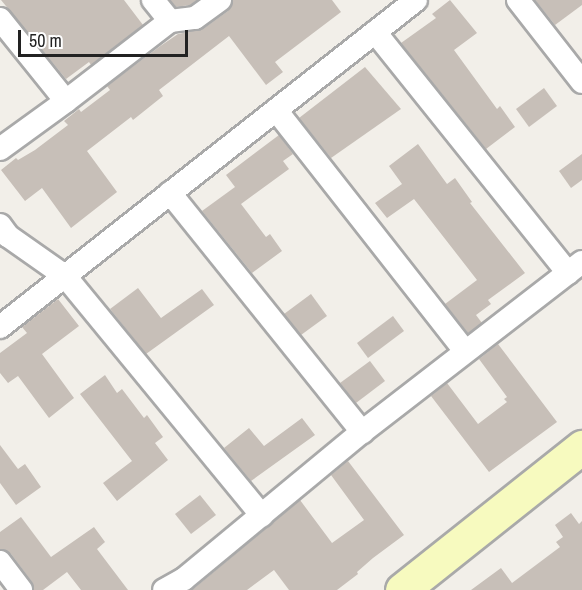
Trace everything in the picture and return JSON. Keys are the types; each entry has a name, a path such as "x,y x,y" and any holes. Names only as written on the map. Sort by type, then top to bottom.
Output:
{"street":[{"path":"153,0 170,21"},
{"path":"0,149 170,21 195,18 220,0"},
{"path":"0,327 416,0"},
{"path":"518,0 582,82"},
{"path":"0,19 66,101"},
{"path":"164,590 184,579 362,432 575,267 375,33"},
{"path":"276,110 464,351"},
{"path":"170,194 362,432"},
{"path":"0,225 8,236 65,276 262,516"},
{"path":"402,590 582,447"},
{"path":"425,590 582,465"},
{"path":"0,562 21,590"}],"building":[{"path":"1,0 124,0 143,25 91,65 89,62 66,79"},
{"path":"170,0 197,0 190,5 176,7"},
{"path":"233,0 332,0 341,12 275,62 283,72 266,85 229,36 159,90 163,96 133,120 131,117 87,151 117,192 71,228 42,188 25,201 1,170 16,158 18,160 35,150 68,125 64,121 79,109 81,112 110,90 107,86 159,47 178,34 203,29 228,11"},
{"path":"450,0 477,33 454,50 497,109 500,106 515,127 486,149 401,43 436,18 432,14"},
{"path":"535,0 582,0 582,5 555,25"},
{"path":"365,67 401,109 331,158 299,118"},
{"path":"544,88 557,106 529,127 516,109"},
{"path":"279,135 293,154 283,161 289,169 241,204 266,237 270,234 282,251 252,273 202,211 235,187 226,175"},
{"path":"418,144 447,184 455,178 472,202 470,203 525,273 488,300 491,304 476,315 482,323 468,333 445,304 477,280 414,199 387,218 375,203 402,184 389,166"},
{"path":"582,154 582,180 571,188 559,171"},
{"path":"138,288 161,318 202,289 214,305 146,354 110,309"},
{"path":"311,294 327,316 301,335 284,314"},
{"path":"58,299 79,326 42,354 74,398 49,418 18,376 8,383 0,373 0,353 27,333 22,327"},
{"path":"393,316 404,331 368,358 357,343"},
{"path":"498,344 557,422 489,472 431,396 447,383 478,424 507,402 504,399 507,397 479,359"},
{"path":"370,361 385,381 356,403 340,383"},
{"path":"105,375 117,393 122,389 144,418 147,415 163,437 155,443 168,460 117,501 103,483 132,461 80,394"},
{"path":"302,418 315,435 251,481 224,448 249,428 264,446"},
{"path":"0,445 18,469 25,464 41,487 16,505 0,483"},
{"path":"348,461 404,535 373,558 357,572 358,574 337,590 289,590 274,570 247,590 192,590 300,500 332,543 364,520 331,475"},
{"path":"200,495 216,515 191,534 175,514"},
{"path":"571,513 579,524 582,521 582,590 471,590 501,568 512,583 560,547 556,542 563,537 555,525"},
{"path":"21,517 51,557 94,527 105,542 97,549 128,590 81,590 67,572 43,590 34,590 32,582 11,554 0,549 0,532"}]}
